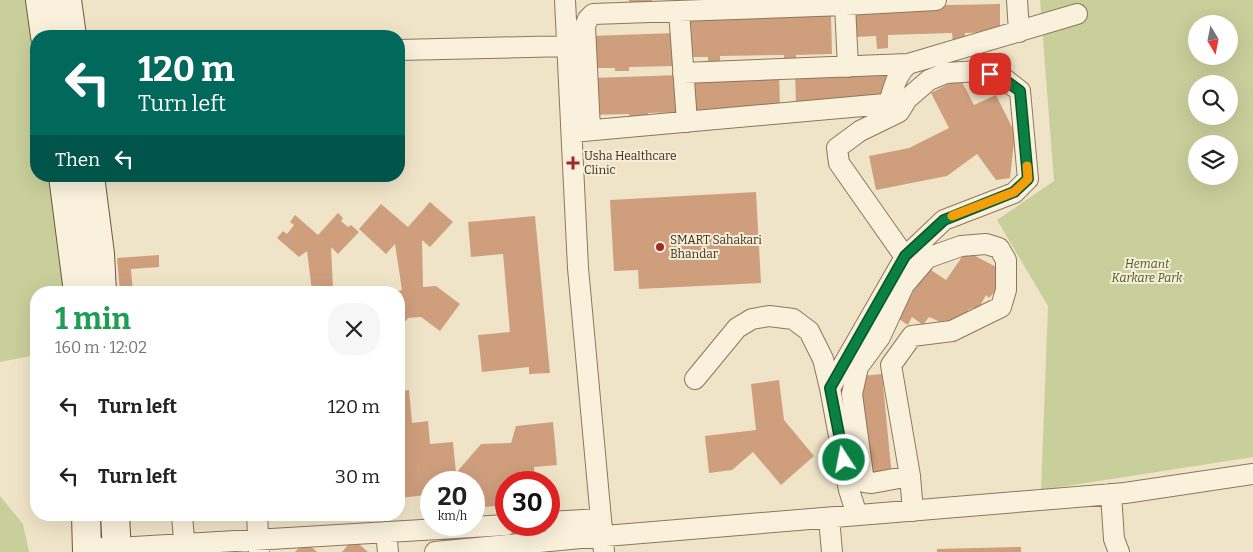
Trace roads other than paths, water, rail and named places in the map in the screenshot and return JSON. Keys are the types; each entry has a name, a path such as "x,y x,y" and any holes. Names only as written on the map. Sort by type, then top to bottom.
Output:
{"main road":[{"path":"40,0 44,30"},
{"path":"67,0 71,30"},
{"path":"64,182 77,286"},
{"path":"91,182 100,254 102,286"},
{"path":"86,521 87,550"},
{"path":"115,521 117,550"}],"street":[{"path":"566,0 568,46 581,131"},
{"path":"603,536 578,268 585,26 588,19 594,14 936,0"},
{"path":"1017,0 1018,32"},
{"path":"845,5 848,67"},
{"path":"679,11 687,122"},
{"path":"683,73 908,64 1077,14"},
{"path":"405,50 568,46"},
{"path":"581,131 885,104 890,99 903,68 908,64"},
{"path":"830,388 905,256 944,220 1014,192 1028,179 1020,91 1002,78 979,71 946,73 929,80 907,99 899,112 860,131 837,148 839,163 905,256"},
{"path":"910,476 872,483 864,482 852,394 858,367 880,337 904,284 926,258 961,246 986,244 999,248 1006,260 1006,290 1001,307 952,331 912,336 892,365 910,476 913,511"},
{"path":"695,379 737,328 752,319 769,316 793,319 809,332 823,359 849,490 857,516"},
{"path":"435,552 569,546 603,536 1126,493 1253,474"},
{"path":"1111,494 1114,539 1119,552"},
{"path":"829,518 832,552"},
{"path":"183,521 185,548"},
{"path":"257,521 259,546"},
{"path":"560,525 603,536"},
{"path":"87,550 259,546 386,532 495,526"},
{"path":"386,532 388,552"}],"place":[{"name":"Usha Healthcare Clinic","path":"573,163"},
{"name":"SMART Sahakari Bhandar","path":"660,247"}],"park label":[{"name":"Hemant Karkare Park","path":"1147,271"}]}
